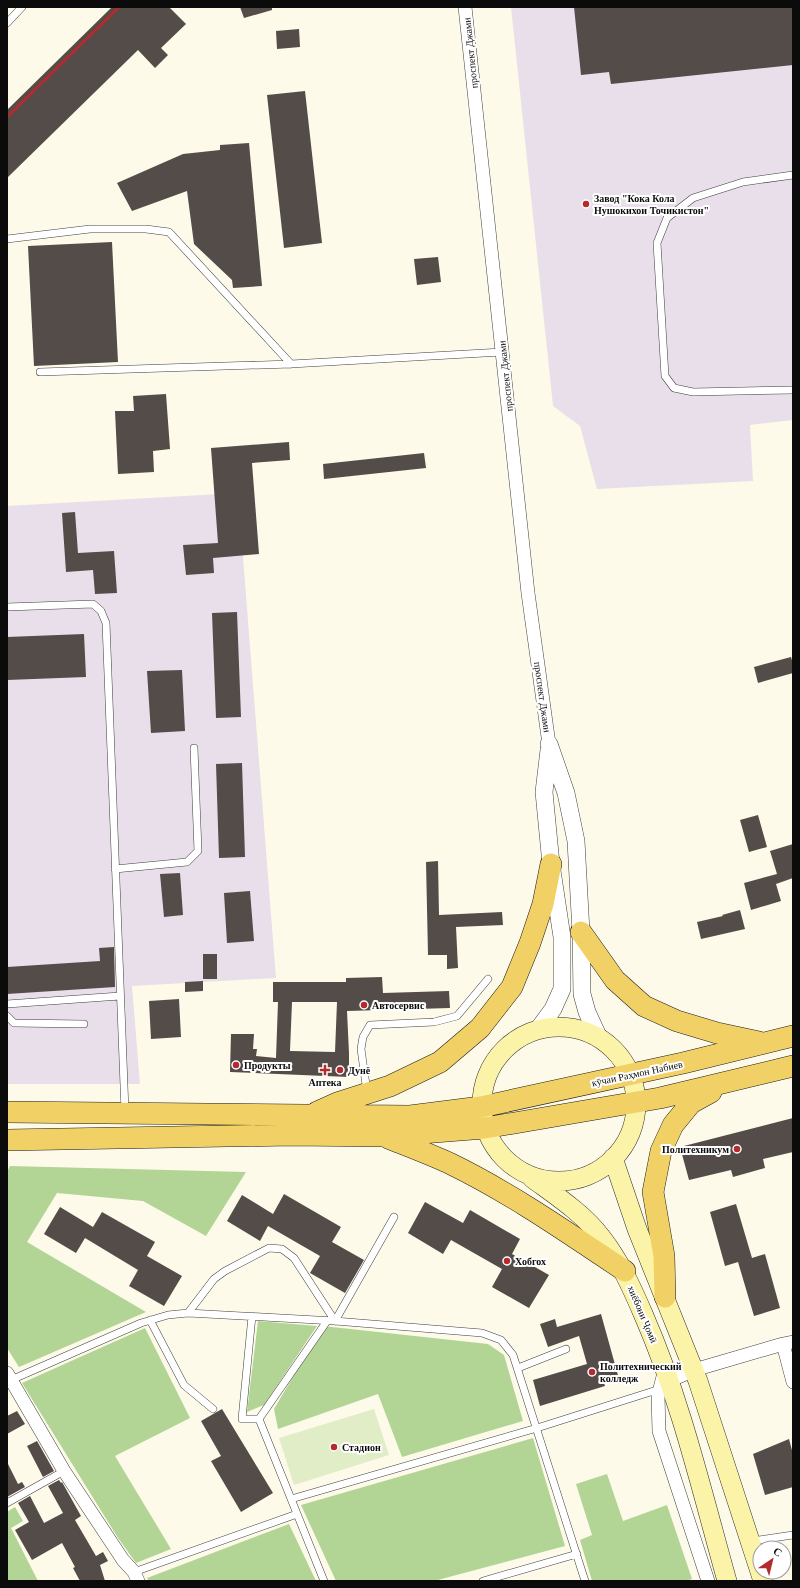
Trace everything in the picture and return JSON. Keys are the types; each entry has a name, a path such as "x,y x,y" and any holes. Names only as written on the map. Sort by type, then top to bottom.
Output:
{"main road":[{"path":"311,1115 337,1103 390,1086 440,1062 480,1028 512,987 530,944 543,904 551,864"},
{"path":"581,932 615,980 644,1006 677,1021 717,1033 765,1043"},
{"path":"481,1107 487,1072 495,1061 508,1044 539,1028 569,1026 598,1036 617,1052 631,1074 637,1101 632,1131 613,1158 590,1175 559,1182 528,1175"},
{"name":"кӯчаи Раҳмон Набиев","path":"291,1125 311,1115 410,1116 481,1107 793,1036"},
{"path":"7,1112 125,1114 291,1125 383,1136 485,1128 660,1098 793,1066"},
{"path":"664,1297 664,1256 653,1192 661,1151 673,1125 692,1103 730,1082"},
{"name":"хиёбони Ҷомӣ","path":"481,1107 485,1128 501,1156 569,1205 601,1236 625,1271 653,1336 664,1380 728,1581"},
{"path":"7,1140 291,1125"},
{"path":"383,1136 449,1163 496,1189 561,1227 625,1271"},
{"path":"613,1158 637,1229 694,1370 763,1581"}],"street":[{"name":"проспект Джами","path":"465,7 528,593 549,744"},
{"path":"539,1028 553,1009 562,989 562,937 551,864 544,792 549,744"},
{"path":"549,744 566,793 576,841 581,932 582,994 587,1012 598,1036"},
{"path":"708,1581 659,1431 664,1380 788,1343 793,1382"},
{"path":"9,1377 64,1471 123,1560 136,1576"}],"lane":[{"path":"7,23 22,7"},
{"path":"793,176 743,182 693,198 667,218 657,243 665,376 674,388 693,392 793,390"},
{"path":"7,239 90,229 146,229 169,232 291,364"},
{"path":"40,372 291,364 502,352"},
{"path":"7,607 93,604 101,611 106,623 125,1114"},
{"path":"115,869 187,862 198,851 194,748"},
{"path":"367,1093 361,1049 363,1037 370,1025 434,1022 457,1016 488,979"},
{"path":"7,1004 120,996"},
{"path":"7,1016 14,1023 84,1024"},
{"path":"336,1321 394,1217"},
{"path":"188,1313 214,1279 225,1271 269,1248 282,1249 294,1258 336,1321"},
{"path":"9,1377 141,1323 168,1315 188,1313 327,1320 482,1333 501,1340 513,1355 585,1581"},
{"path":"252,1316 242,1419 259,1419"},
{"path":"150,1320 184,1385 213,1409"},
{"path":"259,1419 327,1320"},
{"path":"518,1368 566,1349"},
{"path":"291,1499 537,1428 664,1380"},
{"path":"259,1419 324,1581"},
{"path":"7,1503 64,1471"},
{"path":"136,1576 297,1514"},
{"path":"750,1541 793,1535"},
{"path":"483,1581 577,1554"}],"shaded area":[{"path":"511,7 793,7 793,420 750,425 753,481 597,489 580,426 553,406"},
{"path":"238,493 276,978 132,986 140,1084 7,1084 7,506"}],"green space":[{"path":"10,1166 246,1172 206,1236 143,1201 57,1193 27,1242 146,1312 19,1367 7,1348 7,1172"},
{"path":"258,1321 317,1326 264,1405 247,1412"},
{"path":"323,1326 488,1344 504,1355 523,1421 402,1457 378,1394 278,1429 274,1409"},
{"path":"145,1328 190,1418 115,1456 171,1549 136,1563 118,1538 22,1383"},
{"name":"Стадион","path":"374,1409 389,1455 294,1485 279,1438"},
{"path":"533,1438 565,1546 434,1581 336,1581 301,1505"},
{"path":"607,1474 623,1521 667,1505 692,1579 686,1581 592,1581 580,1540 592,1535 576,1484"},
{"path":"15,1507 23,1521 11,1528 38,1581 7,1581 7,1512"},
{"path":"289,1524 316,1581 149,1581 147,1578"}],"building":[{"path":"112,7 169,7 186,24 161,48 168,55 155,68 138,50 7,178 7,110"},
{"path":"240,7 272,7 272,10 244,18"},
{"path":"574,7 793,7 793,65 611,84 609,72 581,75"},
{"path":"299,29 300,47 277,49 276,31"},
{"path":"305,91 322,243 284,248 267,95"},
{"path":"249,143 262,286 233,288 232,280 194,244 187,191 132,211 117,183 183,154 220,150 220,145"},
{"path":"112,242 118,362 34,366 28,246"},
{"path":"438,257 441,282 417,285 414,259"},
{"path":"166,394 170,449 153,451 154,472 118,474 115,411 134,411 133,396"},
{"path":"289,442 290,460 252,463 259,554 213,558 214,573 186,575 183,545 218,543 211,448"},
{"path":"424,453 426,468 324,479 323,464"},
{"path":"75,512 78,553 114,551 117,593 95,594 93,570 66,572 62,513"},
{"path":"237,612 241,717 216,718 212,613"},
{"path":"84,634 86,677 7,680 7,637"},
{"path":"791,657 793,673 758,683 754,667"},
{"path":"182,670 185,731 151,733 147,671"},
{"path":"242,763 245,857 219,858 216,764"},
{"path":"758,815 767,847 749,852 740,820"},
{"path":"793,844 793,878 776,884 781,901 751,910 744,883 777,874 770,851"},
{"path":"438,861 439,915 502,912 503,925 456,927 458,968 447,969 447,955 428,955 426,862"},
{"path":"180,873 183,915 164,917 160,874"},
{"path":"250,891 254,941 227,943 224,893"},
{"path":"740,910 745,929 701,939 697,922 723,916 722,915"},
{"path":"114,947 115,987 7,994 7,967 100,961 99,948"},
{"path":"203,954 217,954 217,979 203,979"},
{"path":"382,977 383,993 449,991 450,1008 347,1011 349,1077 230,1072 231,1034 254,1034 253,1049 257,1049 256,1056 276,1058 278,1002 273,1002 273,982 346,982 346,978","holes":["292,1002 337,1002 335,1052 290,1051"]},
{"path":"203,981 203,991 185,992 185,982"},
{"path":"179,999 181,1037 151,1039 149,1001"},
{"name":"Политехникум","path":"793,1118 793,1152 763,1159 765,1168 733,1177 731,1170 689,1180 680,1147"},
{"path":"284,1194 341,1227 332,1242 364,1260 345,1293 310,1273 320,1256 268,1226 260,1241 227,1221 242,1195 273,1214"},
{"name":"Хобгох","path":"425,1202 463,1223 470,1210 520,1239 512,1254 549,1275 529,1308 492,1287 502,1269 451,1240 443,1254 408,1233"},
{"path":"736,1204 752,1258 765,1254 780,1308 754,1316 738,1262 725,1266 710,1212"},
{"path":"60,1207 93,1227 102,1212 155,1242 147,1256 182,1276 164,1306 129,1286 138,1270 85,1238 76,1253 44,1234"},
{"path":"601,1314 619,1379 604,1383 605,1386 540,1406 533,1380 587,1364 579,1336 548,1347 540,1324 555,1319 557,1327"},
{"path":"222,1409 273,1493 241,1512 211,1461 221,1456 201,1421"},
{"path":"17,1411 25,1424 7,1434 7,1416"},
{"path":"789,1439 793,1454 793,1487 765,1495 753,1454"},
{"path":"37,1441 54,1471 43,1477 27,1446"},
{"path":"7,1462 18,1484 22,1482 25,1487 7,1497"},
{"path":"59,1480 61,1483 62,1482 81,1516 75,1520 96,1556 103,1552 108,1561 100,1565 105,1581 80,1581 73,1568 75,1567 62,1543 32,1560 15,1530 29,1522 18,1503 30,1496 44,1523 63,1513 48,1486"}],"railway":[{"path":"7,117 119,7"}],"place":[{"name":"Завод \"Кока Кола Нушокихои Точикистон\"","path":"586,204"},
{"name":"Автосервис","path":"364,1005"},
{"name":"Продукты","path":"236,1065"},
{"name":"Аптека","path":"325,1070"},
{"name":"Дунё","path":"340,1070"},
{"name":"Политехникум","path":"737,1149"},
{"name":"Хобгох","path":"507,1261"},
{"name":"Политехнический колледж","path":"592,1372"},
{"name":"Стадион","path":"334,1447"}]}
